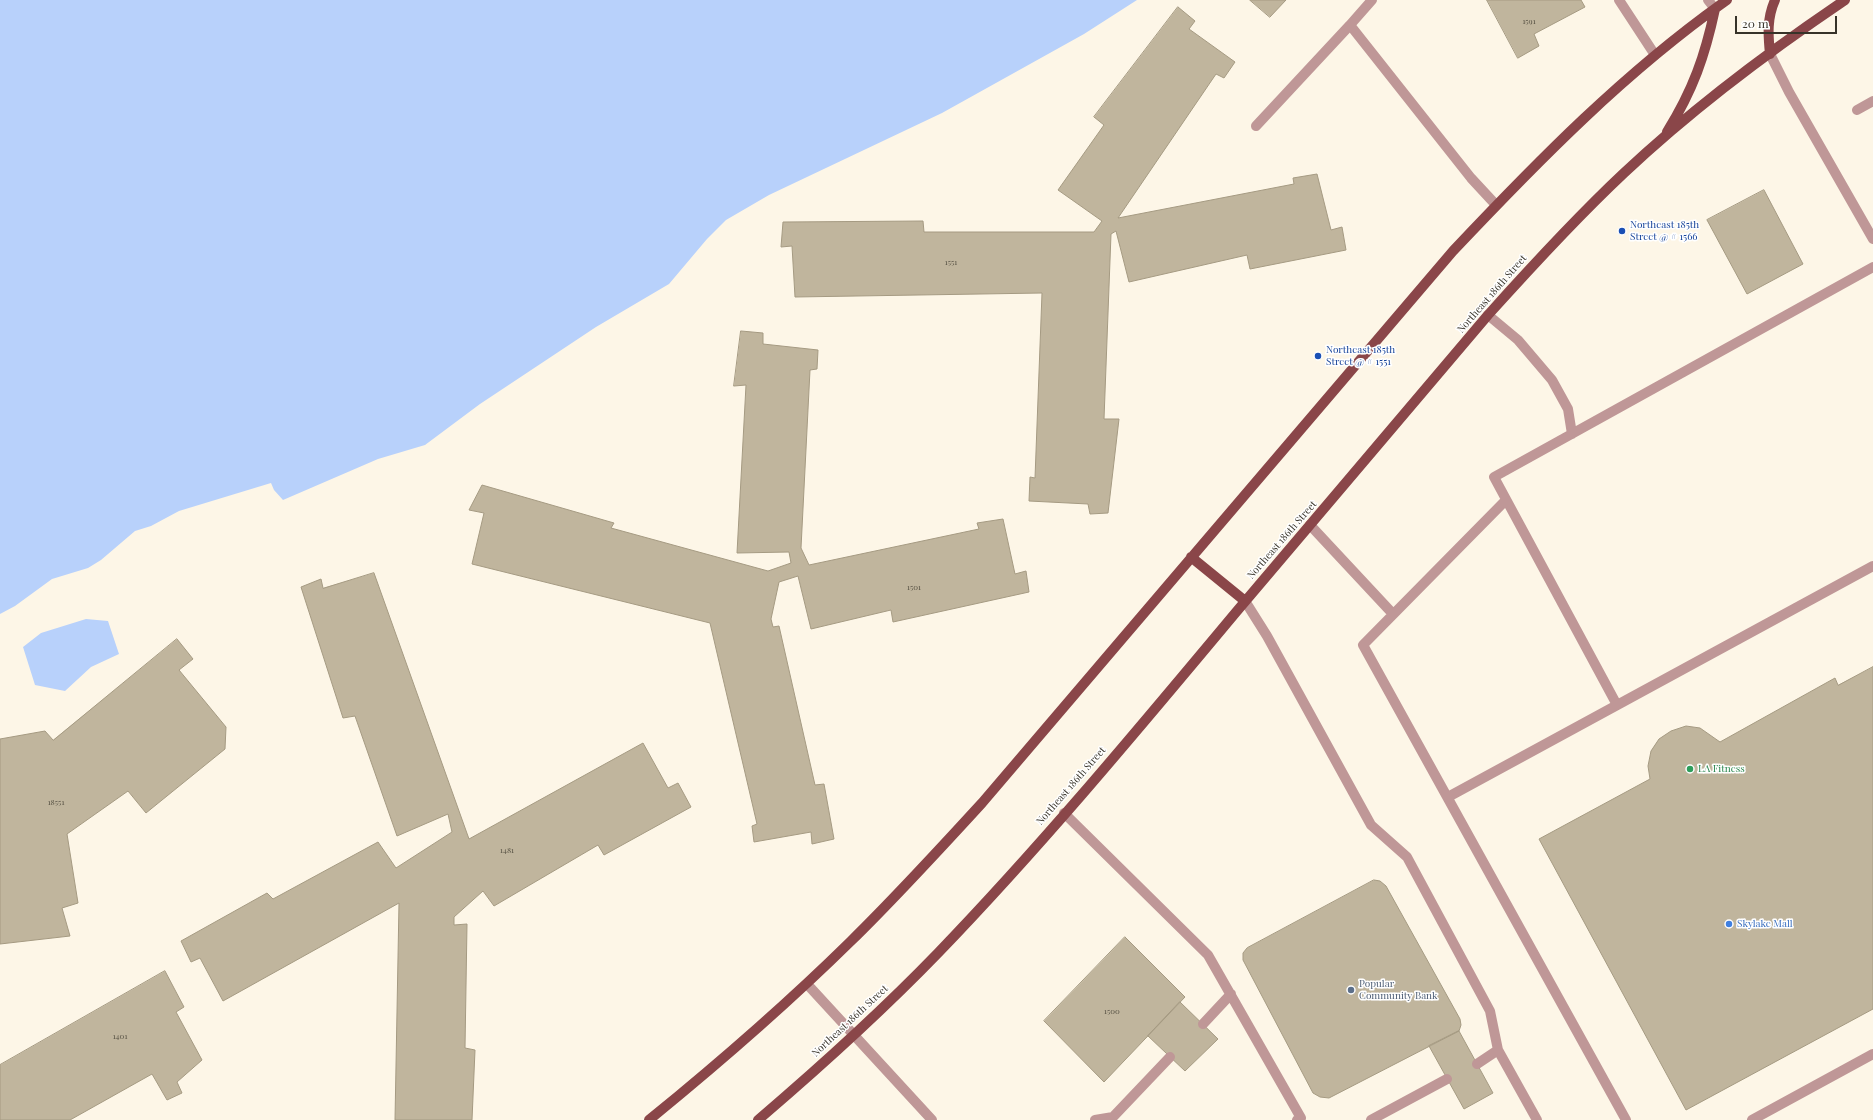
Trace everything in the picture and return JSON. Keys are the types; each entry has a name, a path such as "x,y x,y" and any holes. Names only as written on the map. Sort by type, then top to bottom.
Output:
{"main road":[{"path":"650,1120 807,984 899,892 982,803 1453,252 1496,206 1578,124 1654,55 1727,0"},
{"path":"1770,54 1768,28 1770,12 1775,0"},
{"name":"Northeast 186th Street","path":"758,1120 854,1035 939,952 1021,863 1488,315 1546,251 1663,138 1770,54 1845,0"},
{"path":"1663,138 1685,101 1700,69 1707,47 1714,9"},
{"path":"1191,557 1245,601"}],"street":[{"path":"1256,126 1372,0"},
{"path":"1619,0 1654,55"},
{"path":"1708,0 1714,9"},
{"path":"1350,25 1471,178 1496,206"},
{"path":"1770,54 1789,92 1873,239"},
{"path":"1857,110 1873,101"},
{"path":"1617,705 1494,477 1873,267"},
{"path":"1488,315 1518,340 1552,380 1568,409 1572,434"},
{"path":"1506,500 1363,644 1626,1120"},
{"path":"1310,525 1393,614"},
{"path":"1448,797 1873,566"},
{"path":"1245,601 1267,636 1371,825 1407,857 1490,1011 1498,1050 1537,1120"},
{"path":"1064,813 1208,955 1301,1119"},
{"path":"807,984 932,1120"},
{"path":"1203,1024 1231,994"},
{"path":"1477,1064 1498,1050"},
{"path":"1752,1120 1873,1054"},
{"path":"1095,1120 1114,1118 1170,1057"},
{"path":"1371,1120 1447,1079"}],"water":[{"path":"0,0 1137,0 1084,34 942,113 769,195 726,220 707,239 669,284 596,327 480,404 425,445 378,459 283,500 274,490 271,483 179,511 151,526 135,531 101,560 88,568 52,579 15,606 0,614"},
{"path":"86,619 108,621 119,654 91,667 65,691 35,685 23,647 41,633"}],"building":[{"path":"1250,0 1286,0 1270,17"},
{"path":"1487,0 1581,0 1585,7 1534,34 1539,46 1518,58"},
{"path":"1178,7 1195,21 1189,29 1235,62 1224,78 1216,74 1118,218 1294,184 1293,178 1317,174 1331,230 1342,227 1346,250 1250,269 1247,255 1129,282 1116,231 1111,234 1104,419 1119,419 1108,513 1090,514 1088,504 1029,501 1030,477 1035,478 1042,293 795,297 792,246 781,247 783,222 923,221 924,232 1094,232 1102,221 1058,190 1104,125 1094,117"},
{"path":"1764,190 1803,264 1747,294 1707,220"},
{"path":"741,331 763,333 763,344 818,350 817,369 810,370 801,548 809,565 979,529 977,523 1003,519 1015,574 1026,571 1029,592 893,622 891,610 811,629 798,576 779,582 771,619 773,627 779,626 815,785 824,784 834,839 812,844 811,832 754,842 752,826 757,824 710,623 472,564 484,513 469,510 482,485 614,523 611,528 768,571 791,563 789,552 737,553 746,385 734,386"},
{"path":"374,573 469,839 643,743 668,788 678,783 691,807 604,855 598,845 494,906 483,891 454,917 454,925 467,924 465,1048 475,1050 472,1120 395,1120 399,903 223,1001 200,958 191,962 181,941 267,893 273,899 378,842 396,868 452,832 448,814 397,836 355,716 343,718 301,587 321,579 323,588"},
{"path":"177,639 193,659 179,670 226,727 225,749 146,813 128,791 67,834 78,903 62,908 70,936 0,944 0,739 45,731 53,740"},
{"name":"Skylake Mall","path":"1873,667 1873,1009 1686,1110 1539,839 1650,779 1648,766 1651,751 1659,739 1671,731 1686,726 1700,728 1720,742 1835,678 1838,685"},
{"name":"Popular Community Bank","path":"1374,880 1380,881 1386,886 1460,1019 1461,1025 1459,1031 1329,1098 1320,1097 1313,1093 1243,960 1243,953 1247,948"},
{"path":"1125,937 1185,997 1104,1082 1044,1021"},
{"path":"165,971 184,1007 176,1012 202,1060 177,1082 182,1093 167,1100 152,1074 70,1120 0,1120 0,1065"},
{"path":"1180,1002 1218,1039 1185,1071 1148,1036"},
{"path":"1459,1031 1493,1093 1464,1109 1429,1046"}],"place":[{"name":"Northeast 185th Street @ # 1566","path":"1622,231"},
{"name":"Northeast 185th Street @ # 1551","path":"1318,356"},
{"name":"LA Fitness","path":"1690,769"},
{"name":"Skylake Mall","path":"1729,924"},
{"name":"Popular Community Bank","path":"1351,990"}]}
